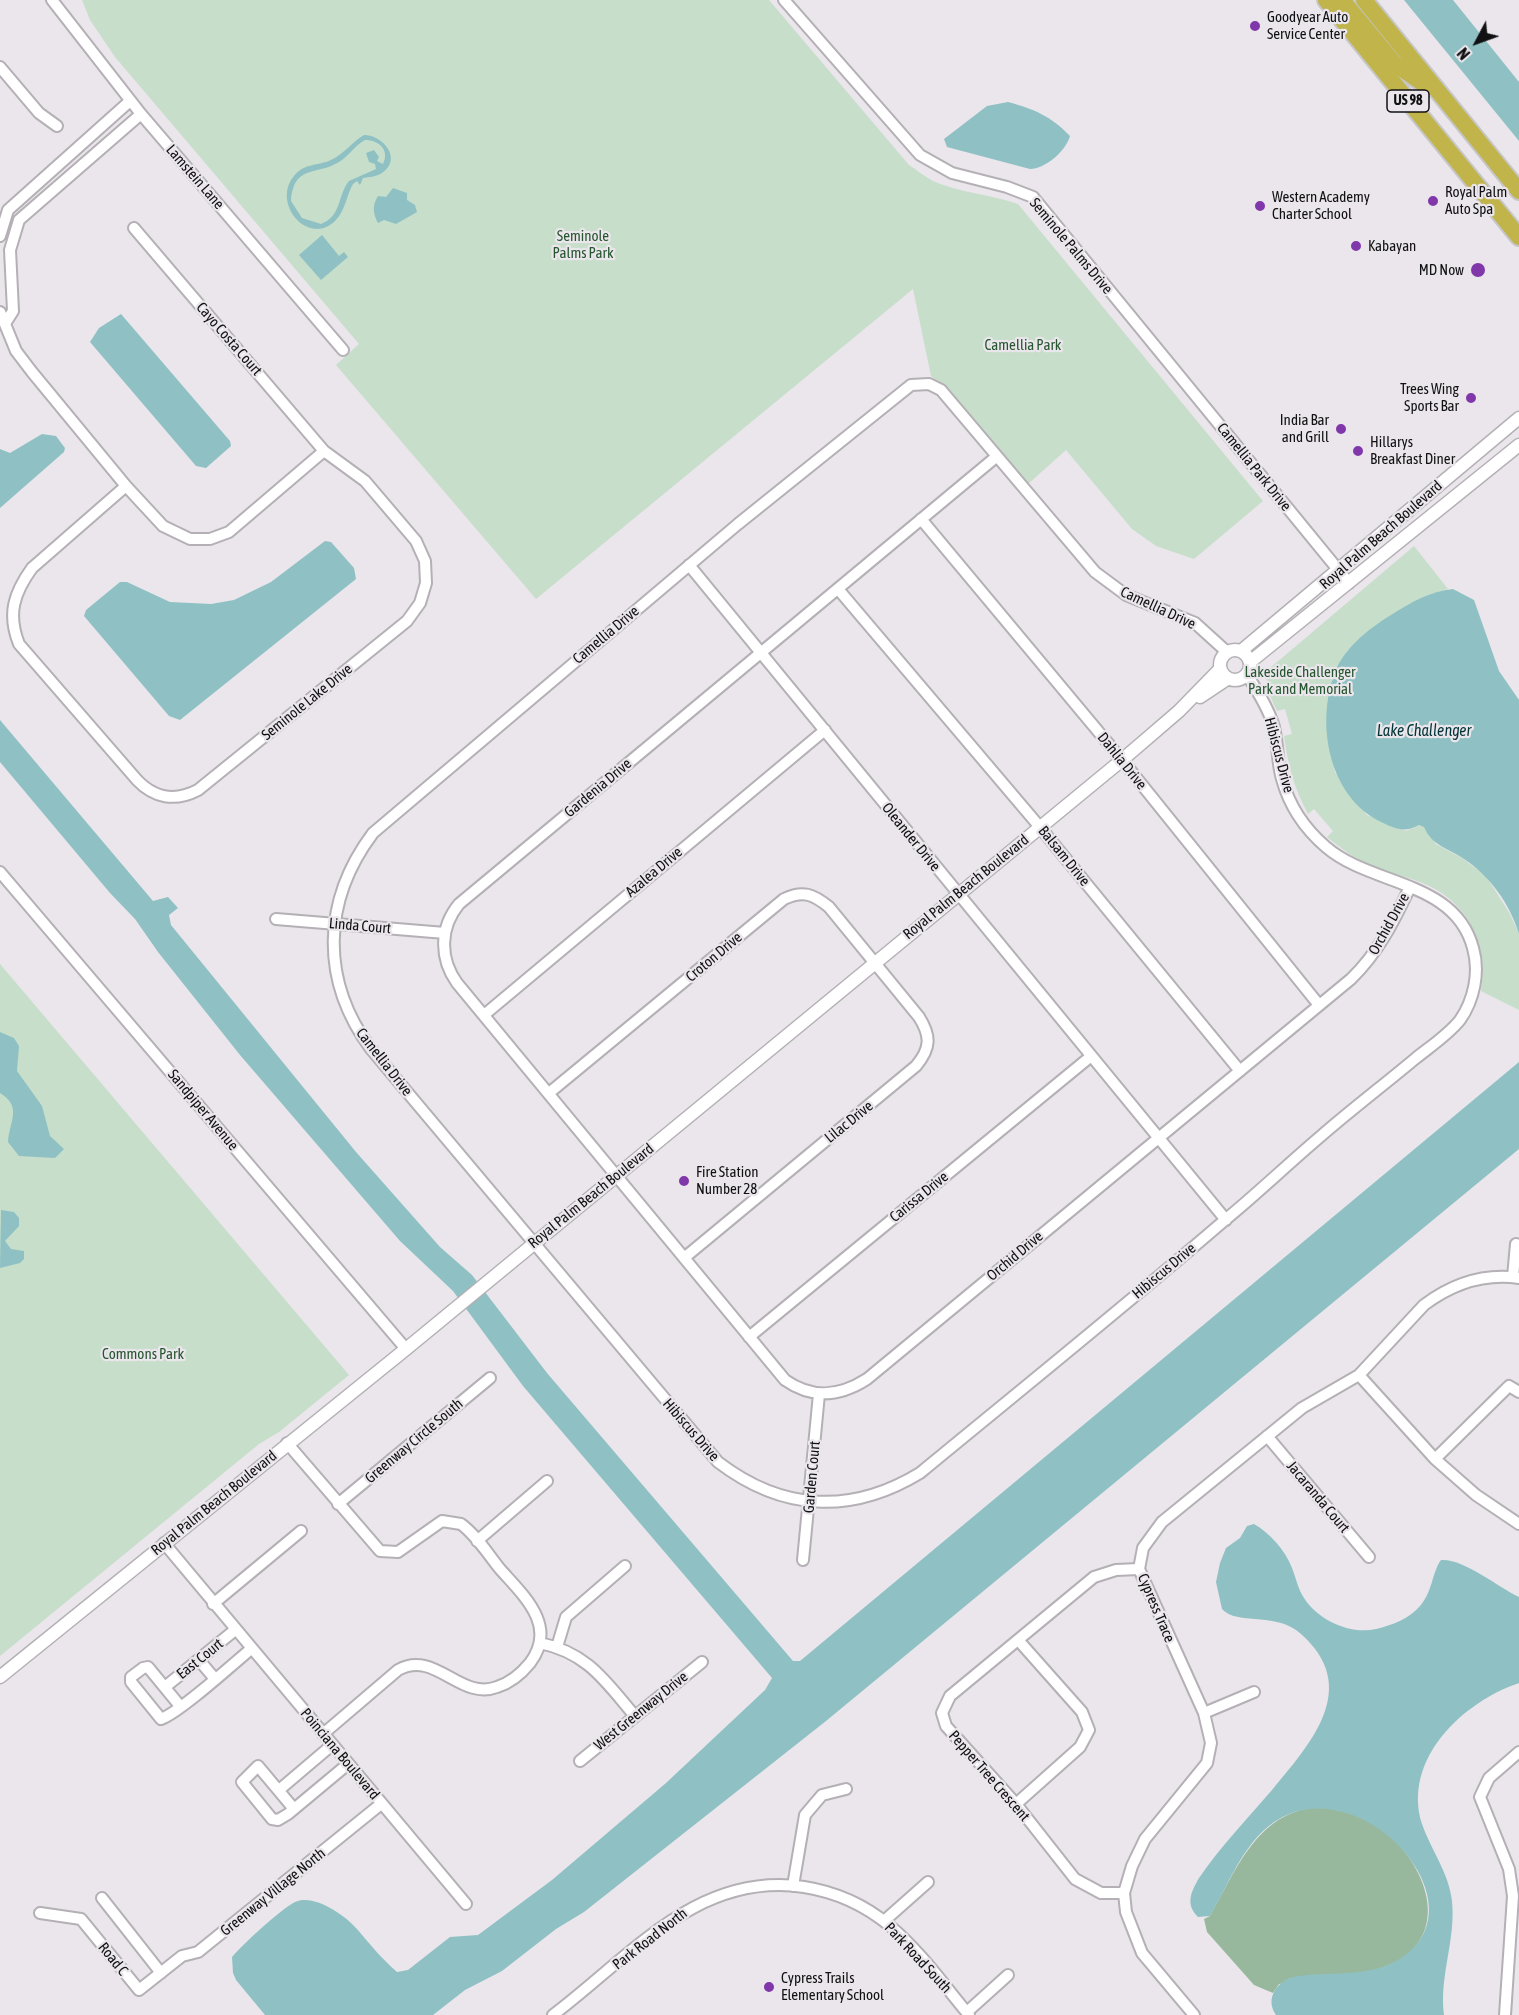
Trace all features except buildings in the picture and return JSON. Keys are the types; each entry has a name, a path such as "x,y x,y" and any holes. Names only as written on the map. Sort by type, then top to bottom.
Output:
{"highway":[{"name":"US 98","path":"1326,0 1519,237"},
{"path":"1342,0 1395,64 1445,100"},
{"name":"US 98","path":"1364,0 1519,192"}],"street":[{"name":"Lamstein Lane","path":"52,0 141,114 343,350"},
{"name":"Seminole Palms Drive","path":"784,0 920,155 952,173 1033,197 1158,351"},
{"path":"0,67 39,112 57,126"},
{"path":"0,236 4,207 36,185 130,100"},
{"path":"141,114 19,220 5,262 13,311 3,317 16,351 126,486 171,532 190,539 210,539 237,527 324,451"},
{"path":"58,165 69,176"},
{"path":"36,185 46,197"},
{"path":"4,207 19,220"},
{"name":"Cayo Costa Court","path":"134,228 324,451"},
{"name":"Camellia Park Drive","path":"1158,351 1350,583"},
{"name":"Camellia Drive","path":"534,1243 363,1038 345,1005 334,959 334,924 339,900 351,867 361,849 383,822 689,565 911,385 929,384 941,390 1095,572 1110,584 1143,603 1184,617 1207,633 1224,664"},
{"name":"Royal Palm Beach Boulevard","path":"1241,651 1519,418"},
{"name":"Royal Palm Beach Boulevard","path":"1250,662 1519,445"},
{"name":"Seminole Lake Drive","path":"126,486 32,568 20,584 13,603 12,624 19,644 144,787 161,796 180,797 198,790 216,776 407,621 420,603 427,572 416,542 365,481 324,451"},
{"name":"Gardenia Drive","path":"617,1175 449,971 444,951 445,933 459,904 996,457"},
{"name":"Dahlia Drive","path":"921,519 1122,760 1319,1005"},
{"name":"Oleander Drive","path":"689,565 1090,1057 1226,1220"},
{"name":"Balsam Drive","path":"838,589 1040,826 1240,1071"},
{"path":"1241,651 1250,662 1244,678 1224,664 1241,651"},
{"name":"Royal Palm Beach Boulevard","path":"0,1677 459,1305 1122,760 1179,711 1224,664"},
{"name":"Hibiscus Drive","path":"534,1243 718,1462 752,1485 770,1493 810,1502 831,1503 864,1498 902,1484 920,1473 1226,1220 1322,1136 1448,1032 1468,1005 1476,972 1473,946 1468,935 1442,902 1428,893 1345,861 1317,839 1295,810 1282,779 1273,726 1258,695 1244,678"},
{"name":"Azalea Drive","path":"484,1015 825,730"},
{"name":"Sandpiper Avenue","path":"0,872 406,1348"},
{"name":"Orchid Drive","path":"617,1175 785,1380 797,1388 819,1394 846,1390 867,1379 1367,963 1388,932 1410,887"},
{"name":"Croton Drive","path":"549,1093 783,899 795,894 816,896 829,907 874,963"},
{"name":"Linda Court","path":"276,919 445,933"},
{"name":"Lilac Drive","path":"684,1258 916,1066 926,1054 929,1041 927,1029 874,963"},
{"name":"Carissa Drive","path":"749,1337 1090,1057"},
{"path":"1516,1244 1516,1277"},
{"name":"Cypress Trace","path":"1194,2015 1142,1953 1130,1926 1124,1893 1132,1866 1145,1839 1207,1763 1211,1733 1139,1569 1143,1548 1154,1529 1267,1436 1320,1396 1359,1375 1424,1305 1436,1296 1479,1279 1516,1277"},
{"path":"1359,1375 1435,1459 1476,1495 1519,1524"},
{"name":"Greenway Circle South","path":"338,1504 490,1378"},
{"path":"1435,1459 1509,1386 1519,1392"},
{"name":"Garden Court","path":"803,1560 819,1394"},
{"name":"Jacaranda Court","path":"1267,1436 1369,1557"},
{"path":"287,1443 375,1548 386,1553 398,1552 442,1521 460,1524 535,1610 542,1630 534,1657 518,1676 486,1691 465,1686 428,1666 415,1664 404,1667 323,1734"},
{"path":"477,1541 547,1481"},
{"path":"213,1604 301,1531"},
{"name":"Poinciana Boulevard","path":"164,1543 466,1904"},
{"path":"557,1647 566,1617 625,1566"},
{"name":"Pepper Tree Crescent","path":"1124,1893 1101,1893 1082,1885 1054,1855 1016,1804 945,1726 942,1713 950,1696 1094,1577 1116,1570 1139,1569"},
{"name":"East Court","path":"165,1687 235,1630"},
{"path":"1016,1804 1080,1747 1089,1730 1082,1712 1019,1641"},
{"path":"540,1643 573,1653 594,1669 635,1716"},
{"path":"180,1706 148,1668 143,1668 131,1677 131,1682 161,1719 180,1706 215,1679 251,1649"},
{"path":"199,1660 215,1679"},
{"name":"West Greenway Drive","path":"580,1761 702,1662"},
{"path":"1204,1713 1254,1692"},
{"path":"279,1790 332,1745"},
{"path":"1505,2015 1514,1896 1509,1869 1480,1797 1489,1778 1519,1752"},
{"path":"294,1809 258,1766 245,1777 243,1782 272,1819 278,1820 294,1809 348,1764"},
{"path":"794,1886 805,1815 822,1795 846,1789"},
{"name":"Greenway Village North","path":"162,1973 182,1956 198,1952 381,1804"},
{"path":"884,1921 928,1882"},
{"name":"Park Road South","path":"794,1886 835,1894 855,1902 884,1921 905,1940 968,2013"},
{"name":"Park Road North","path":"553,2015 687,1910 715,1896 745,1887 794,1886"},
{"name":"Road C","path":"40,1913 81,1919 139,1990 162,1973 102,1898"},
{"path":"968,2013 1008,1975"}],"green space":[{"name":"Seminole Palms Park","path":"82,0 769,0 909,165 943,185 1018,204 1263,501 1194,559 1156,546 1132,529 1066,450 1028,484 950,391 931,376 913,289 536,599 336,365 359,344 115,57 90,20"},
{"name":"Lakeside Challenger Park and Memorial","path":"1414,546 1448,589 1428,595 1360,638 1347,651 1333,677 1330,692 1328,733 1335,772 1367,815 1406,831 1419,825 1425,827 1436,844 1462,858 1486,876 1510,914 1519,934 1519,1010 1481,991 1482,959 1478,943 1465,915 1455,903 1427,885 1374,867 1356,858 1327,837 1333,831 1314,809 1308,814 1295,786 1287,757 1284,736 1292,734 1285,709 1277,711 1267,689 1269,684 1263,674"},
{"name":"Commons Park","path":"0,964 349,1375 279,1432 259,1444 0,1656"},
{"path":"1322,1807 1365,1819 1393,1838 1417,1870 1424,1888 1428,1907 1426,1925 1419,1942 1404,1957 1392,1964 1361,1973 1279,1984 1273,1993 1254,1985 1207,1932 1204,1919 1210,1916 1240,1861 1266,1830 1281,1818 1300,1810"}],"water":[{"path":"1404,0 1453,0 1519,82 1519,141"},
{"path":"1008,102 1042,114 1070,136 1064,147 1048,163 1030,169 947,147 944,139 987,106"},
{"path":"364,135 371,136 384,143 391,155 388,167 382,173 363,178 360,185 357,181 353,184 341,212 335,221 325,228 314,229 304,225 290,209 287,198 288,187 294,176 302,169 336,157","holes":["370,140 379,144 384,150 383,164 377,161 379,157 374,150 366,153 369,162 375,164 376,169 349,181 333,216 321,224 302,218 291,201 293,189 301,176 339,162 361,142"]},
{"path":"393,188 407,193 407,200 415,205 417,212 396,224 384,220 378,223 374,210 376,199 378,196 386,197"},
{"path":"322,235 339,256 344,252 348,257 321,280 299,255"},
{"path":"121,314 230,441 231,446 206,468 196,466 90,342 99,328"},
{"path":"42,434 56,436 65,448 64,452 0,508 0,449 10,453"},
{"path":"325,541 331,542 354,568 356,579 180,720 169,716 84,616 86,610 120,582 127,582 170,602 211,604 234,600 271,582"},
{"name":"Lake Challenger","path":"1453,589 1474,600 1499,671 1519,700 1519,934 1498,892 1473,866 1436,843 1424,827 1419,825 1404,829 1381,822 1364,811 1350,797 1339,779 1328,740 1326,719 1328,698 1333,678 1342,658 1373,627 1405,606 1428,595"},
{"path":"0,720 153,901 168,897 178,908 169,915 171,925 356,1152 440,1247 472,1275 547,1373 793,1661 800,1661 1519,1062 1519,1149 826,1721 584,1912 556,1929 502,1971 465,1990 433,2015 265,2015 236,1980 232,1957 262,1927 288,1906 302,1900 311,1900 328,1907 351,1923 397,1972 408,1970 450,1937 478,1935 552,1880 666,1783 765,1690 772,1678 523,1386 453,1291 400,1241 240,1055 158,952 135,919 110,893 0,762"},
{"path":"0,1032 14,1038 19,1046 17,1071 42,1106 50,1136 64,1149 55,1158 19,1156 8,1142 13,1109 7,1098 0,1093"},
{"path":"1,1210 14,1212 19,1218 19,1226 5,1241 11,1249 24,1251 24,1259 20,1263 0,1268"},
{"path":"1254,1524 1266,1532 1281,1549 1289,1561 1302,1595 1310,1606 1326,1619 1345,1628 1376,1629 1411,1615 1424,1600 1441,1560 1470,1568 1519,1597 1519,1683 1477,1704 1458,1719 1442,1736 1429,1756 1421,1777 1418,1800 1422,1824 1444,1871 1452,1901 1452,1930 1444,1986 1444,2015 1276,2015 1273,2009 1273,1994 1279,1985 1289,1978 1377,1969 1404,1956 1425,1930 1428,1900 1417,1870 1395,1842 1365,1821 1330,1809 1295,1812 1262,1832 1254,1841 1239,1861 1210,1916 1198,1917 1190,1903 1192,1893 1207,1866 1272,1790 1314,1735 1324,1715 1329,1695 1328,1675 1319,1654 1301,1634 1280,1623 1237,1617 1222,1609 1216,1582 1220,1563 1226,1548 1240,1538 1247,1526"}],"place":[{"name":"Goodyear Auto Service Center","path":"1255,26"},
{"name":"Royal Palm Auto Spa","path":"1433,201"},
{"name":"Western Academy Charter School","path":"1260,206"},
{"name":"Kabayan","path":"1356,246"},
{"name":"MD Now","path":"1478,270"},
{"name":"Trees Wing Sports Bar","path":"1471,398"},
{"name":"India Bar and Grill","path":"1341,429"},
{"name":"Hillarys Breakfast Diner","path":"1358,451"},
{"name":"Fire Station Number 28","path":"684,1181"},
{"name":"Cypress Trails Elementary School","path":"769,1987"}],"park label":[{"name":"Camellia Park","path":"1023,345"}]}
